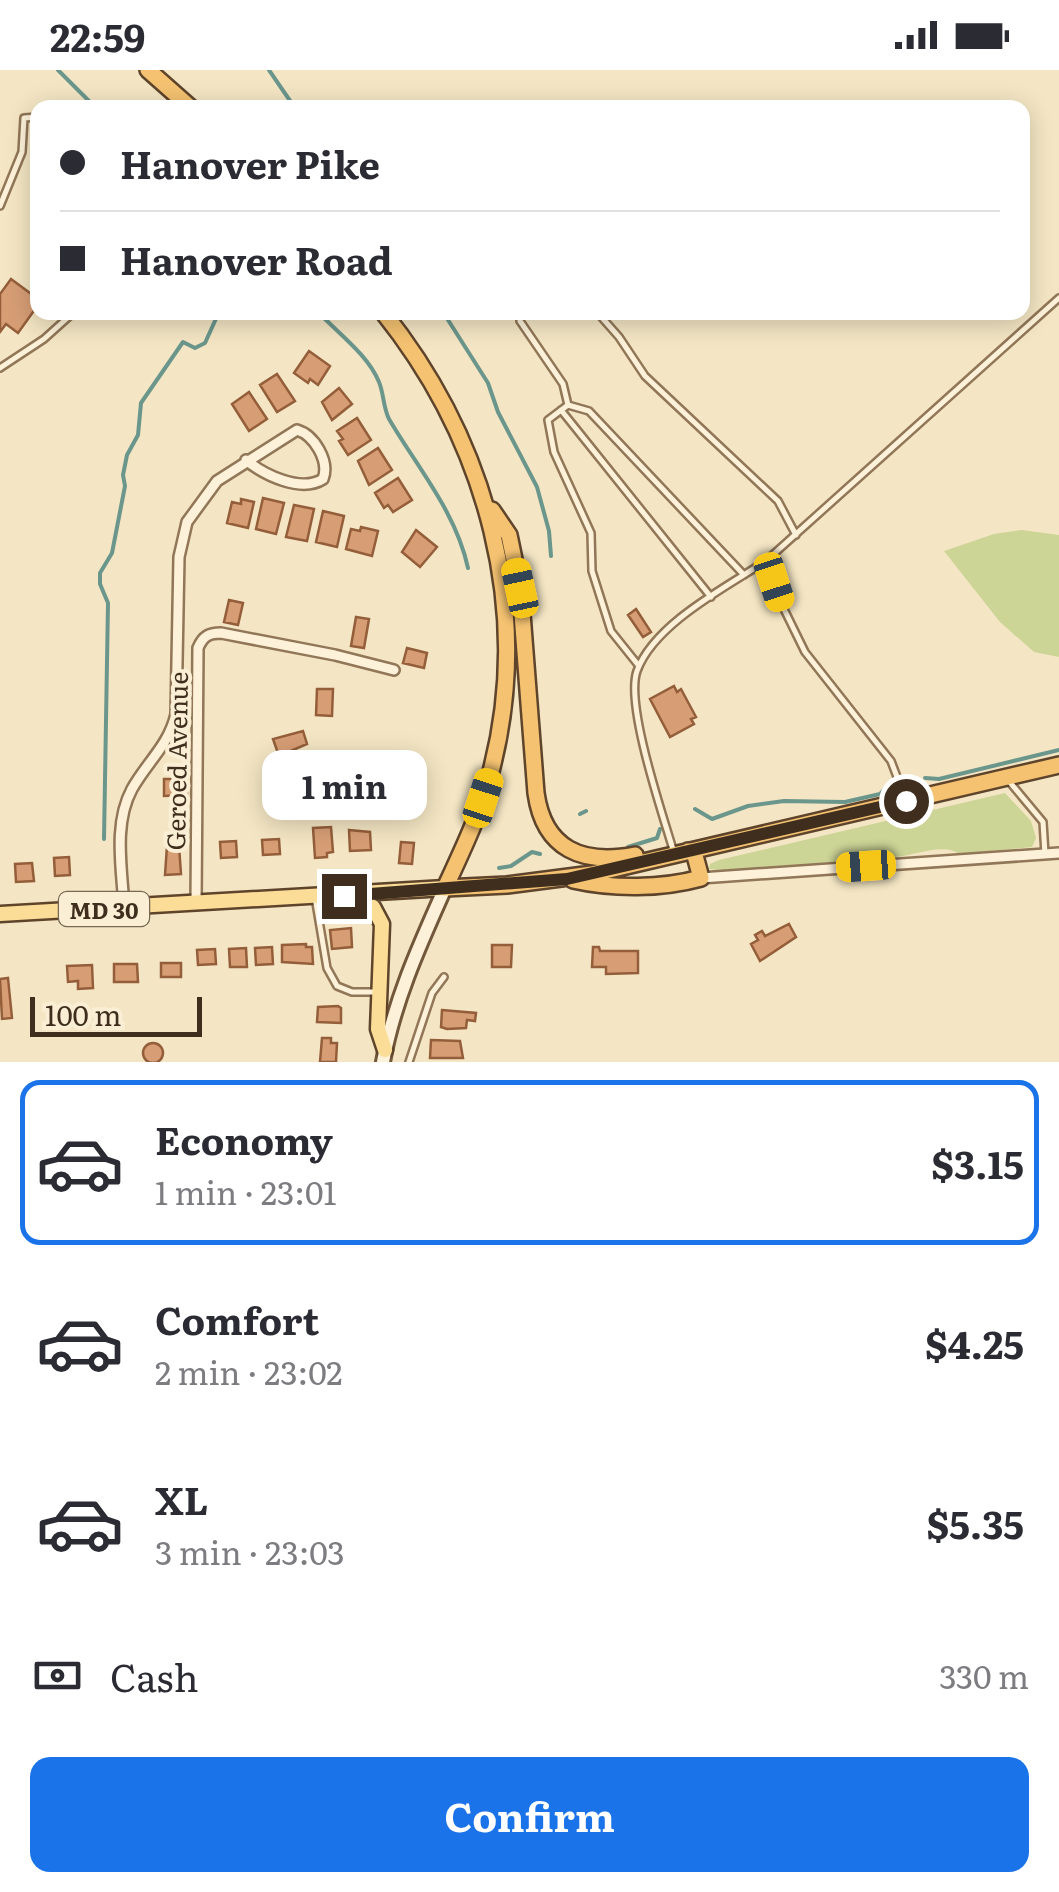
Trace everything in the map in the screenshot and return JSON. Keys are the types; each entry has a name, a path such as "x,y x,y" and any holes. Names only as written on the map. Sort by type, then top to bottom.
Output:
{"highway":[{"path":"148,70 182,100"},
{"path":"389,320 423,364 466,446 484,498 504,584 500,726 475,821 445,888"},
{"path":"484,498 509,535 520,588 536,792 542,818 557,840 591,858 694,852 1059,764"},
{"name":"MD 30","path":"445,888 567,879 674,852"},
{"path":"567,879 602,887 686,882 701,878 694,852"}],"main road":[{"name":"MD 30","path":"0,914 445,888"},
{"path":"384,1056 410,967 445,888"},
{"path":"347,896 373,907 380,917 378,1029 384,1056"}],"street":[{"path":"124,907 122,811 139,777 169,739 176,714 179,557 187,522 206,492 246,460 290,433 303,431 326,462 326,470 324,479 312,485 264,475 246,460"},
{"name":"Geroed Avenue","path":"202,903 197,666 201,640 221,633 394,670"},
{"path":"701,878 1059,854"}],"lane":[{"path":"0,206 22,152 24,118 30,118"},
{"path":"674,852 636,699 634,682 640,666 663,634 767,560 1059,298"},
{"path":"0,368 65,320"},
{"path":"520,320 563,384 564,408 711,597"},
{"path":"605,320 645,376 778,501 796,535"},
{"path":"640,666 611,631 592,570 591,533 549,438 548,420 564,408 590,411 744,575"},
{"path":"767,560 805,652 891,761 906,801"},
{"path":"1006,778 1043,822 1045,854"},
{"path":"316,897 327,968 336,986 352,992 380,992"},
{"path":"410,1062 432,993 444,977"}],"green space":[{"path":"1022,530 1059,535 1059,657 1034,652 1000,622 944,551 994,534"},
{"path":"1005,793 1031,821 1036,838 1032,847 959,854 944,849 754,871 709,869 710,864 719,860"}],"building":[{"path":"11,279 30,293 30,316 18,333 6,324 0,332 0,294"},
{"path":"309,351 330,366 318,385 294,373"},
{"path":"277,374 295,401 277,412 260,385"},
{"path":"339,388 352,404 332,420 322,402"},
{"path":"249,392 267,419 249,431 232,404"},
{"path":"357,418 371,440 348,455 337,431"},
{"path":"378,448 392,470 369,485 358,461"},
{"path":"398,478 412,500 393,512 388,505 384,508 375,493"},
{"path":"263,498 284,503 276,534 256,529"},
{"path":"241,499 254,502 248,528 227,523 232,502 241,504"},
{"path":"294,505 314,509 307,541 286,537"},
{"path":"323,511 344,516 337,547 316,542"},
{"path":"361,527 378,531 372,556 346,549 351,529 360,531"},
{"path":"416,530 437,547 420,567 402,552"},
{"path":"229,600 243,603 238,625 224,622"},
{"path":"636,609 651,632 643,637 628,615"},
{"path":"356,617 369,619 364,648 351,646"},
{"path":"407,648 427,653 424,668 403,663"},
{"path":"674,686 677,692 681,689 696,717 691,719 694,724 670,737 650,699"},
{"path":"317,689 333,689 332,716 316,715"},
{"path":"303,731 307,744 279,756 273,739"},
{"path":"164,779 187,779 187,795 164,796"},
{"path":"331,827 333,852 315,858 313,828"},
{"path":"349,830 370,832 371,850 350,851"},
{"path":"279,839 280,854 263,855 262,840"},
{"path":"236,841 237,857 221,858 220,842"},
{"path":"401,842 414,843 412,864 399,863"},
{"path":"167,846 179,846 181,874 165,875"},
{"path":"69,857 70,875 55,876 54,858"},
{"path":"32,863 34,881 16,882 15,864"},
{"path":"789,924 796,937 760,961 751,944 758,940 755,935 762,931 765,936"},
{"path":"351,928 352,947 332,949 330,930"},
{"path":"282,945 312,947 313,964 282,962"},
{"path":"492,945 512,945 511,967 492,967"},
{"path":"272,947 273,964 256,965 255,948"},
{"path":"593,947 600,951 638,951 638,973 606,974 606,967 592,967"},
{"path":"246,948 247,967 230,967 229,949"},
{"path":"215,949 216,964 198,965 197,950"},
{"path":"161,963 181,963 181,977 161,977"},
{"path":"114,964 137,964 138,982 114,982"},
{"path":"92,965 93,988 78,989 78,981 68,982 67,966"},
{"path":"8,978 12,1018 2,1019 0,979"},
{"path":"338,1006 341,1023 317,1022 318,1007"},
{"path":"442,1010 476,1013 475,1021 467,1020 466,1028 441,1027"},
{"path":"322,1038 337,1043 336,1062 320,1062"},
{"path":"431,1040 460,1041 463,1058 430,1058"},
{"path":"149,1043 157,1043 163,1049 158,1062 148,1062 143,1057 143,1049"}],"waterway":[{"path":"58,70 88,100"},
{"path":"269,70 290,100"},
{"path":"104,839 108,603 100,573 112,553 125,486 123,475 127,455 138,435 141,403 183,342 195,348 205,343 215,320"},
{"path":"326,320 374,372 389,419 445,509 468,568"},
{"path":"448,320 488,383 498,412 537,487 549,531 551,556"},
{"path":"925,778 939,779 1059,750"},
{"path":"695,809 712,819 748,806 784,801 845,802 880,794 888,786"},
{"path":"580,814 586,811"},
{"path":"628,847 657,838 660,829"},
{"path":"499,868 511,866 532,852 540,854"}],"route":[{"path":"344,896 567,879 906,801"}]}
